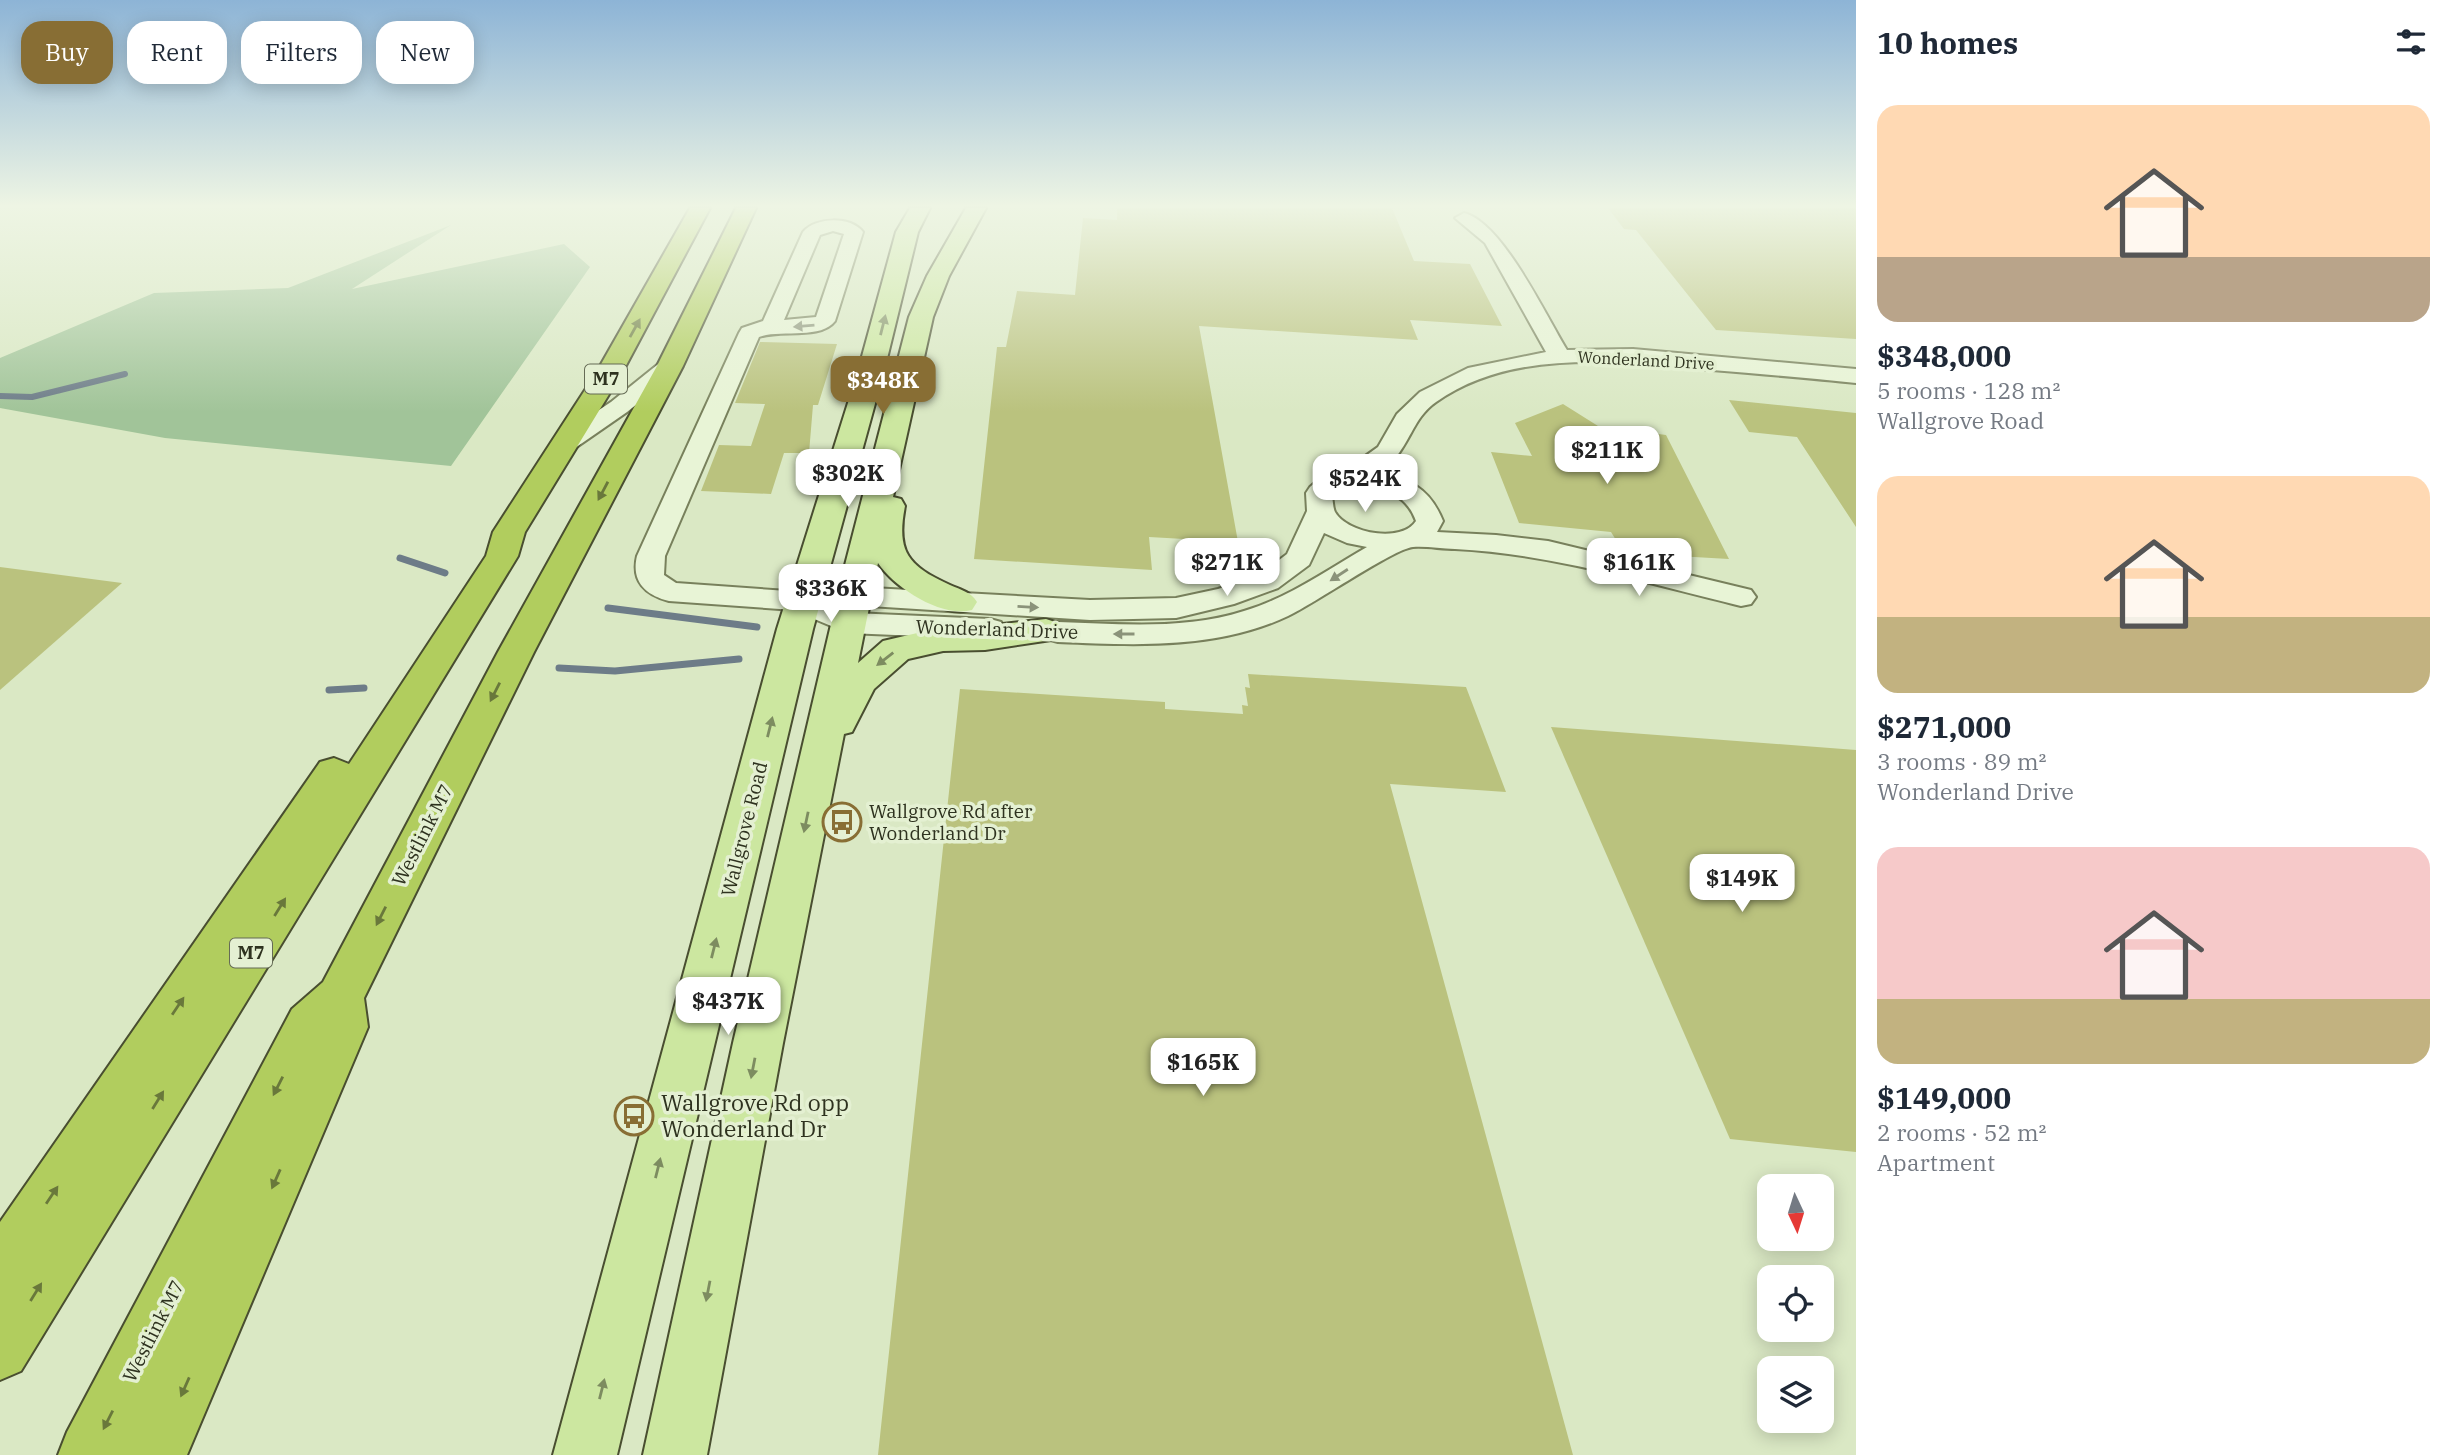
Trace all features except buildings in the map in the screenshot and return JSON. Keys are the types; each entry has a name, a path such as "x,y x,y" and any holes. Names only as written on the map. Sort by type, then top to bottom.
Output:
{"highway":[{"name":"M7","path":"0,1350 502,556 509,532 609,373 663,276"},
{"name":"Westlink M7","path":"90,1455 309,1025 340,997 516,652 670,366 713,276"},
{"path":"0,1272 480,556 509,532"},
{"path":"155,1455 344,1027 340,997"}],"main road":[{"name":"Wallgrove Road","path":"585,1455 802,602 871,371 896,276"},
{"path":"675,1455 851,609 921,317 938,276"},
{"path":"893,433 891,501 885,538 888,553 904,572 920,584 960,602"},
{"path":"820,755 860,681 897,650 943,639 985,638 1046,631"}],"street":[{"path":"771,327 793,276"},
{"path":"802,602 669,592 651,580 649,570 651,556 750,333 771,327 809,328 825,321 840,276"},
{"path":"1513,276 1560,357"},
{"name":"Wonderland Drive","path":"851,609 960,602 1132,610 1176,608 1224,597 1268,582 1299,559 1323,499 1388,450 1395,433 1416,406 1447,386 1476,373 1513,364 1560,357 1633,356 1856,376"},
{"path":"566,443 619,407 670,366"},
{"path":"609,373 629,443"},
{"path":"1388,450 1396,474 1429,512 1430,523 1424,533 1405,540"},
{"path":"1548,550 1496,543 1361,538 1329,523 1323,499 1346,480 1370,479 1386,483 1463,520 1548,550 1741,597"},
{"name":"Wonderland Drive","path":"802,602 1046,631 1107,634 1199,630 1256,618 1312,592 1364,558 1405,540"}],"green space":[{"path":"319,276 372,276 352,289 414,276 584,276 451,466 165,438 0,408 0,358 154,293 288,288"}],"waterway":[{"path":"0,396 32,397 125,374"},
{"path":"400,558 445,573"},
{"path":"608,608 757,627"},
{"path":"559,668 615,671 739,659"},
{"path":"329,690 364,688"}],"place":[{"name":"Wallgrove Rd after Wonderland Dr","path":"842,822"},
{"name":"Wallgrove Rd opp Wonderland Dr","path":"634,1116"}]}
